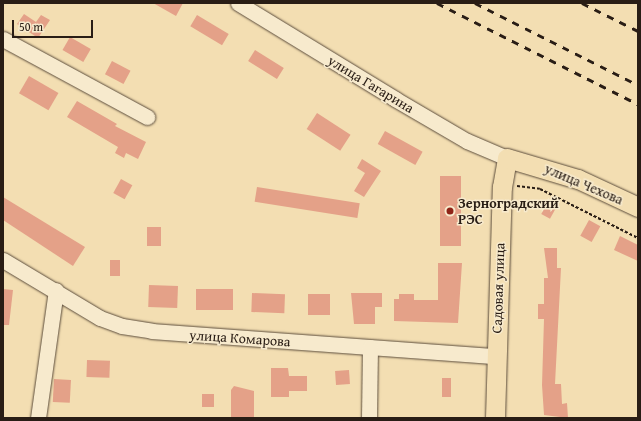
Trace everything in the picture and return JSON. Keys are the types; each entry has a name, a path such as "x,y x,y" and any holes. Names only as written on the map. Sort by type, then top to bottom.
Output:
{"main road":[{"name":"Садовая улица","path":"495,418 495,356 502,187 507,158"},
{"name":"улица Чехова","path":"507,158 578,179 638,207"}],"street":[{"name":"улица Гагарина","path":"238,3 467,141 507,158"},
{"path":"3,40 147,117"},
{"name":"улица Комарова","path":"3,260 56,290 100,318 122,326 152,331 495,356"},
{"path":"38,418 56,290"},
{"path":"369,418 370,347"}],"path":[{"path":"502,187 540,189 638,238"}],"building":[{"path":"153,3 183,3 176,16"},
{"path":"24,14 36,22 41,15 50,20 38,38 17,24"},
{"path":"197,15 229,34 222,45 190,26"},
{"path":"70,37 91,49 83,62 62,50"},
{"path":"255,50 284,68 277,79 248,61"},
{"path":"112,61 131,71 123,84 105,74"},
{"path":"29,76 58,93 48,110 19,93"},
{"path":"77,101 117,124 115,126 146,142 138,159 126,153 124,158 115,153 118,147 67,117"},
{"path":"317,113 351,135 340,151 307,129"},
{"path":"385,131 423,152 415,165 378,144"},
{"path":"362,159 381,171 364,197 354,191 365,173 357,168"},
{"name":"Зерноградский РЭС","path":"440,176 461,176 461,246 440,246"},
{"path":"121,179 132,185 125,199 113,193"},
{"path":"257,187 360,203 357,218 255,202"},
{"path":"3,197 85,247 73,266 3,220"},
{"path":"549,200 558,205 550,219 541,214"},
{"path":"589,220 600,226 592,242 580,236"},
{"path":"147,227 161,227 161,246 147,246"},
{"path":"620,236 638,245 638,261 614,250"},
{"path":"544,248 557,248 557,268 561,268 555,384 561,384 562,404 567,403 568,418 544,415 542,385 544,319 538,319 538,304 544,304 544,278 548,278"},
{"path":"110,260 120,260 120,276 110,276"},
{"path":"438,263 462,263 458,323 394,321 394,299 399,299 399,294 414,294 414,300 438,300"},
{"path":"149,285 178,286 177,308 148,307"},
{"path":"3,289 13,290 9,325 3,325"},
{"path":"196,289 233,289 233,310 196,310"},
{"path":"252,293 285,294 284,313 251,312"},
{"path":"351,293 382,293 382,307 375,307 375,324 354,324"},
{"path":"308,294 330,294 330,315 308,315"},
{"path":"87,360 110,361 109,378 86,377"},
{"path":"271,368 288,368 289,376 307,376 307,391 289,391 289,397 271,397"},
{"path":"349,370 350,384 336,385 335,371"},
{"path":"442,378 451,378 451,397 442,397"},
{"path":"54,379 71,380 70,403 53,402"},
{"path":"234,386 254,391 254,418 231,418 231,390"},
{"path":"202,394 214,394 214,407 202,407"}],"railway":[{"path":"437,3 638,104"},
{"path":"475,3 638,85"},
{"path":"582,3 638,31"}],"place":[{"name":"Зерноградский РЭС","path":"450,211"}]}
